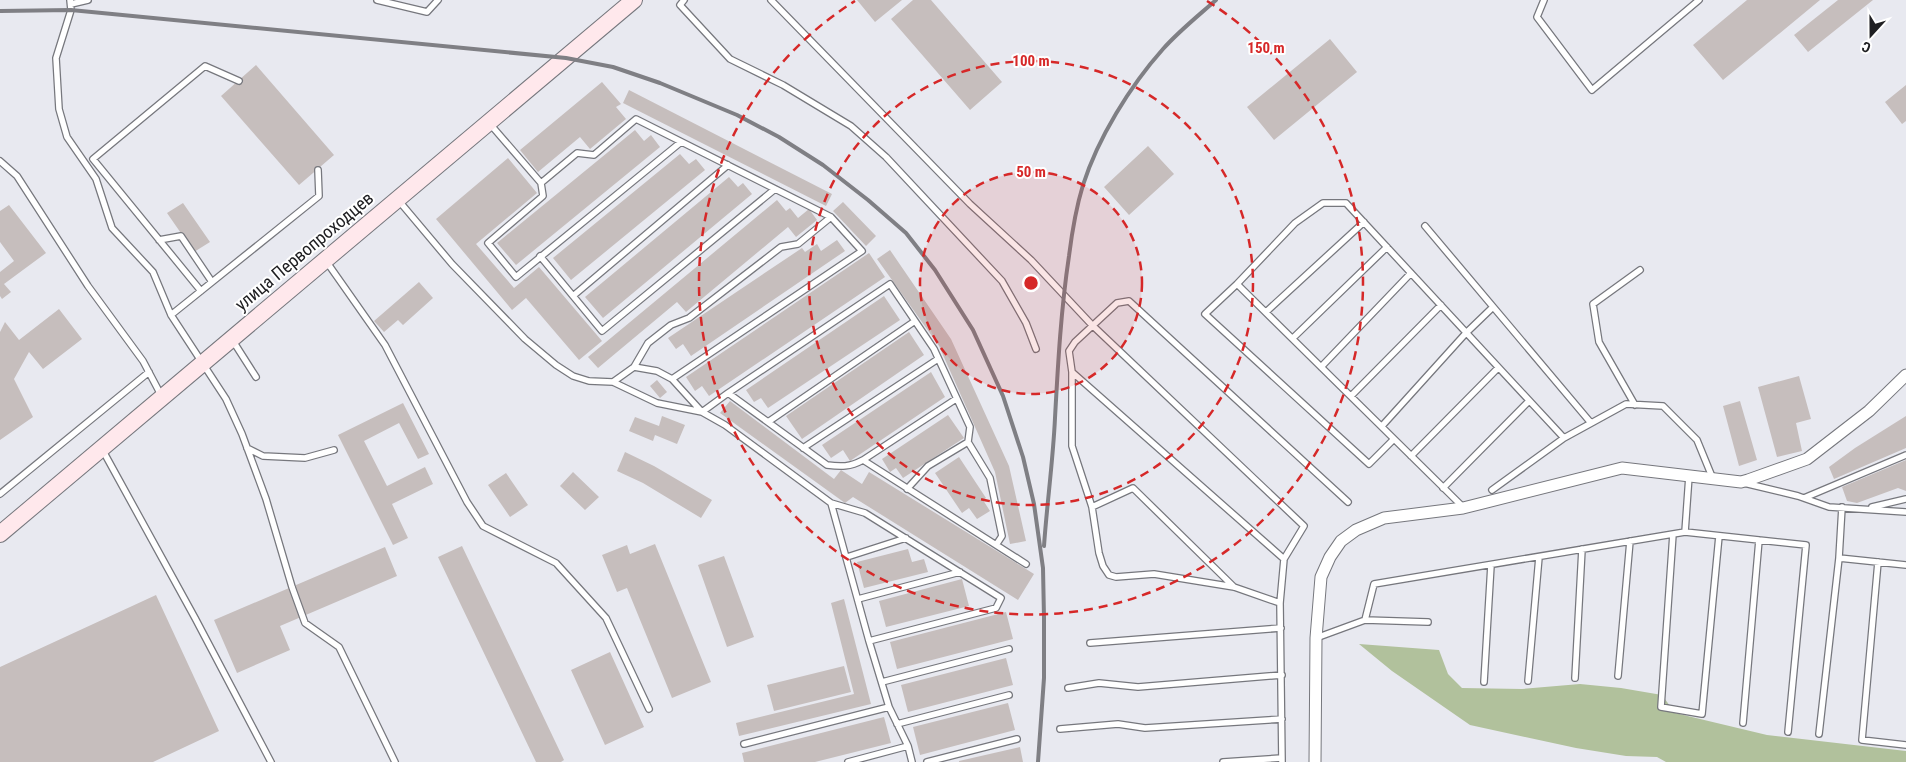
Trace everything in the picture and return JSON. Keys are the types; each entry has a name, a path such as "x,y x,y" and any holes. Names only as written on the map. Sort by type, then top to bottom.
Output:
{"street":[{"name":"улица Первопроходцев","path":"0,534 634,0"},
{"path":"1316,762 1316,638 1321,577 1330,557 1341,541 1356,530 1384,518 1463,508 1622,468 1740,482 1808,459 1869,411 1906,375"}],"lane":[{"path":"88,0 70,2 71,10 56,58 59,109 67,137 96,179 112,228 153,272 171,315 226,399 266,499 305,623 339,647 395,762"},
{"path":"377,0 427,12 438,0"},
{"path":"684,0 680,4 730,59 783,85 851,126 886,157 1002,282 1026,323 1036,349"},
{"path":"771,0 970,204 1031,260 1092,325 1304,526 1284,559 1280,603 1282,760 1223,762"},
{"path":"1544,0 1537,17 1592,90 1699,0"},
{"path":"201,291 93,159 205,66 239,81"},
{"path":"541,184 577,153 594,154 636,119 831,217 862,251 672,379"},
{"path":"489,122 541,184 543,196 488,243 516,277 681,142"},
{"path":"0,161 17,176 88,286 143,361 162,397"},
{"path":"573,296 728,165"},
{"path":"171,315 319,196 318,170"},
{"path":"540,256 602,331 775,189"},
{"path":"397,199 452,264 525,339 556,365 573,376 589,381 613,382 657,403 702,412 726,425 831,503 865,513 1001,598 996,608 869,641"},
{"path":"1394,439 1369,464 1205,314 1237,284 1295,223 1324,203 1346,203 1564,438"},
{"path":"613,382 634,367 648,343 672,324 689,318 781,247 798,244 831,217"},
{"path":"1266,312 1364,222"},
{"path":"1425,226 1591,423"},
{"path":"160,240 181,236 212,282"},
{"path":"1293,338 1387,247"},
{"path":"325,260 385,345 468,502 483,526 556,563 606,618 649,709"},
{"path":"1635,405 1599,342 1593,304 1640,270"},
{"path":"1321,367 1411,273"},
{"path":"702,412 890,284 934,349 970,427 968,442 990,478 1002,536 996,545"},
{"path":"1237,284 1463,508"},
{"path":"1280,603 1234,586 1154,574 1116,577 1109,575 1103,566 1099,554 1092,508 1072,446 1072,372 1069,352 1075,342 1117,303 1129,301 1348,502"},
{"path":"1351,396 1441,305"},
{"path":"1382,426 1466,333 1494,307"},
{"path":"768,422 915,321"},
{"path":"232,338 256,377"},
{"path":"803,448 938,359"},
{"path":"634,367 656,371 672,379 702,412"},
{"path":"1411,456 1498,368"},
{"path":"0,494 149,372"},
{"path":"1072,372 1284,559"},
{"path":"728,393 827,465 842,468 852,466 863,460 956,400"},
{"path":"1443,488 1529,401"},
{"path":"1492,490 1564,438 1626,404 1663,406 1697,440 1713,479"},
{"path":"907,489 928,466 968,442"},
{"path":"101,448 195,618 270,762"},
{"path":"247,448 263,456 305,458 334,450"},
{"path":"1804,498 1906,455"},
{"path":"863,460 1026,564"},
{"path":"1685,532 1689,476"},
{"path":"1740,482 1804,498 1829,507 1906,512"},
{"path":"1092,508 1132,488 1234,586"},
{"path":"1867,508 1906,499"},
{"path":"831,503 869,641 890,707 908,746 912,762"},
{"path":"1820,734 1839,558 1842,507"},
{"path":"1365,620 1374,584 1685,532 1806,545 1788,732"},
{"path":"1674,534 1661,707 1702,714 1719,536"},
{"path":"847,557 906,538"},
{"path":"1743,723 1759,540"},
{"path":"1618,676 1630,541"},
{"path":"1575,678 1582,549"},
{"path":"1528,681 1539,556"},
{"path":"1839,558 1906,565"},
{"path":"1878,562 1862,740 1906,745"},
{"path":"1484,682 1491,565"},
{"path":"858,599 960,572"},
{"path":"1316,638 1365,620 1428,622"},
{"path":"1090,643 1280,628"},
{"path":"882,682 1009,649"},
{"path":"1068,688 1099,683 1138,687 1282,675"},
{"path":"897,724 1009,695"},
{"path":"744,744 890,707"},
{"path":"1060,729 1118,724 1145,728 1282,719"},
{"path":"928,762 1017,739"},
{"path":"848,762 908,746"}],"green space":[{"path":"1359,644 1439,650 1448,674 1462,688 1522,689 1580,684 1621,688 1662,695 1675,713 1767,735 1906,751 1906,762 1666,762 1657,757 1626,756 1576,748 1470,725 1392,671"}],"building":[{"path":"857,0 902,0 875,22"},
{"path":"913,0 931,0 1002,82 970,110 891,19"},
{"path":"1747,0 1820,0 1723,80 1693,45"},
{"path":"1838,0 1873,0 1808,52 1794,35"},
{"path":"1330,39 1357,72 1274,140 1247,107"},
{"path":"256,65 334,155 299,185 221,96"},
{"path":"602,82 621,104 616,107 626,119 590,149 580,137 538,172 520,150"},
{"path":"1906,85 1906,121 1902,124 1885,102"},
{"path":"629,90 832,194 826,206 623,103"},
{"path":"635,130 644,141 651,135 660,147 516,265 497,243"},
{"path":"1148,146 1174,174 1129,215 1104,187"},
{"path":"680,154 689,164 696,159 705,170 571,280 553,258"},
{"path":"508,158 537,193 476,244 514,288 539,267 602,341 579,360 526,298 512,310 436,219"},
{"path":"729,177 738,187 743,183 752,194 603,318 585,297"},
{"path":"777,200 786,211 790,208 798,218 809,209 817,220 796,237 788,227 686,312 677,302 598,368 588,357"},
{"path":"843,202 876,236 866,246 833,211"},
{"path":"183,203 210,242 194,252 167,213"},
{"path":"9,205 46,253 4,284 11,292 2,299 0,296 0,272 14,261 0,242 0,211"},
{"path":"837,240 845,251 691,356 683,344 676,349 668,338 802,248 805,252 817,244 821,251"},
{"path":"890,250 951,339 1009,466 1026,541 1010,544 995,472 939,346 877,259"},
{"path":"869,253 885,277 709,396 702,386 695,391 686,377"},
{"path":"419,282 433,298 403,325 398,320 384,332 374,321"},
{"path":"884,296 900,320 768,408 761,398 754,402 746,390"},
{"path":"59,309 82,339 43,369 29,352 14,379 33,417 0,440 0,332 5,322 19,340"},
{"path":"909,332 924,355 802,439 786,416"},
{"path":"931,372 945,397 850,461 843,450 831,458 822,445"},
{"path":"1799,376 1811,419 1796,423 1802,451 1777,457 1758,387"},
{"path":"657,380 667,392 660,398 650,386"},
{"path":"730,401 834,479 841,470 862,484 869,472 1034,574 1018,600 853,497 845,503 720,413"},
{"path":"1740,401 1757,460 1739,466 1723,406"},
{"path":"403,403 429,454 418,459 399,423 364,441 387,486 425,467 433,484 392,504 408,538 393,545 338,435"},
{"path":"948,415 964,438 903,478 896,468 890,472 882,459"},
{"path":"662,416 685,425 677,444 655,435 653,441 629,431 635,417 659,426"},
{"path":"1906,416 1906,448 1834,479 1829,467"},
{"path":"625,452 654,466 712,500 701,518 643,483 617,471"},
{"path":"959,457 986,498 983,500 990,511 977,519 969,508 962,513 935,473"},
{"path":"1906,460 1906,491 1898,488 1857,503 1847,501 1842,487"},
{"path":"573,472 599,497 585,510 560,486"},
{"path":"506,473 528,505 510,517 488,485"},
{"path":"655,544 711,682 672,698 627,588 617,592 602,555 627,545 630,554"},
{"path":"462,546 564,760 561,762 536,762 438,557"},
{"path":"385,547 397,576 280,626 290,650 237,673 214,620"},
{"path":"908,549 912,562 924,559 928,572 864,588 857,562"},
{"path":"724,556 754,637 727,647 698,565"},
{"path":"962,579 969,606 886,627 879,601"},
{"path":"156,595 219,731 153,762 0,762 0,667"},
{"path":"844,599 871,704 739,736 736,723 854,694 831,603"},
{"path":"1006,612 1013,639 897,669 890,642"},
{"path":"610,652 644,727 605,745 571,670"},
{"path":"1006,658 1013,685 908,712 901,685"},
{"path":"844,666 851,692 774,711 767,685"},
{"path":"1008,703 1015,730 920,755 913,727"},
{"path":"884,717 891,743 815,762 744,762 742,753"},
{"path":"1020,747 1023,762 959,762 959,761"}],"railway":[{"path":"1044,546 1064,296 1073,229 1083,185 1089,167 1106,131 1139,79 1169,42 1216,0"},
{"path":"0,11 71,10 566,58 613,67 660,83 737,115 779,137 823,165 906,233 935,270 973,330 1003,396 1023,457 1034,504 1043,568 1044,678 1038,762"}]}
